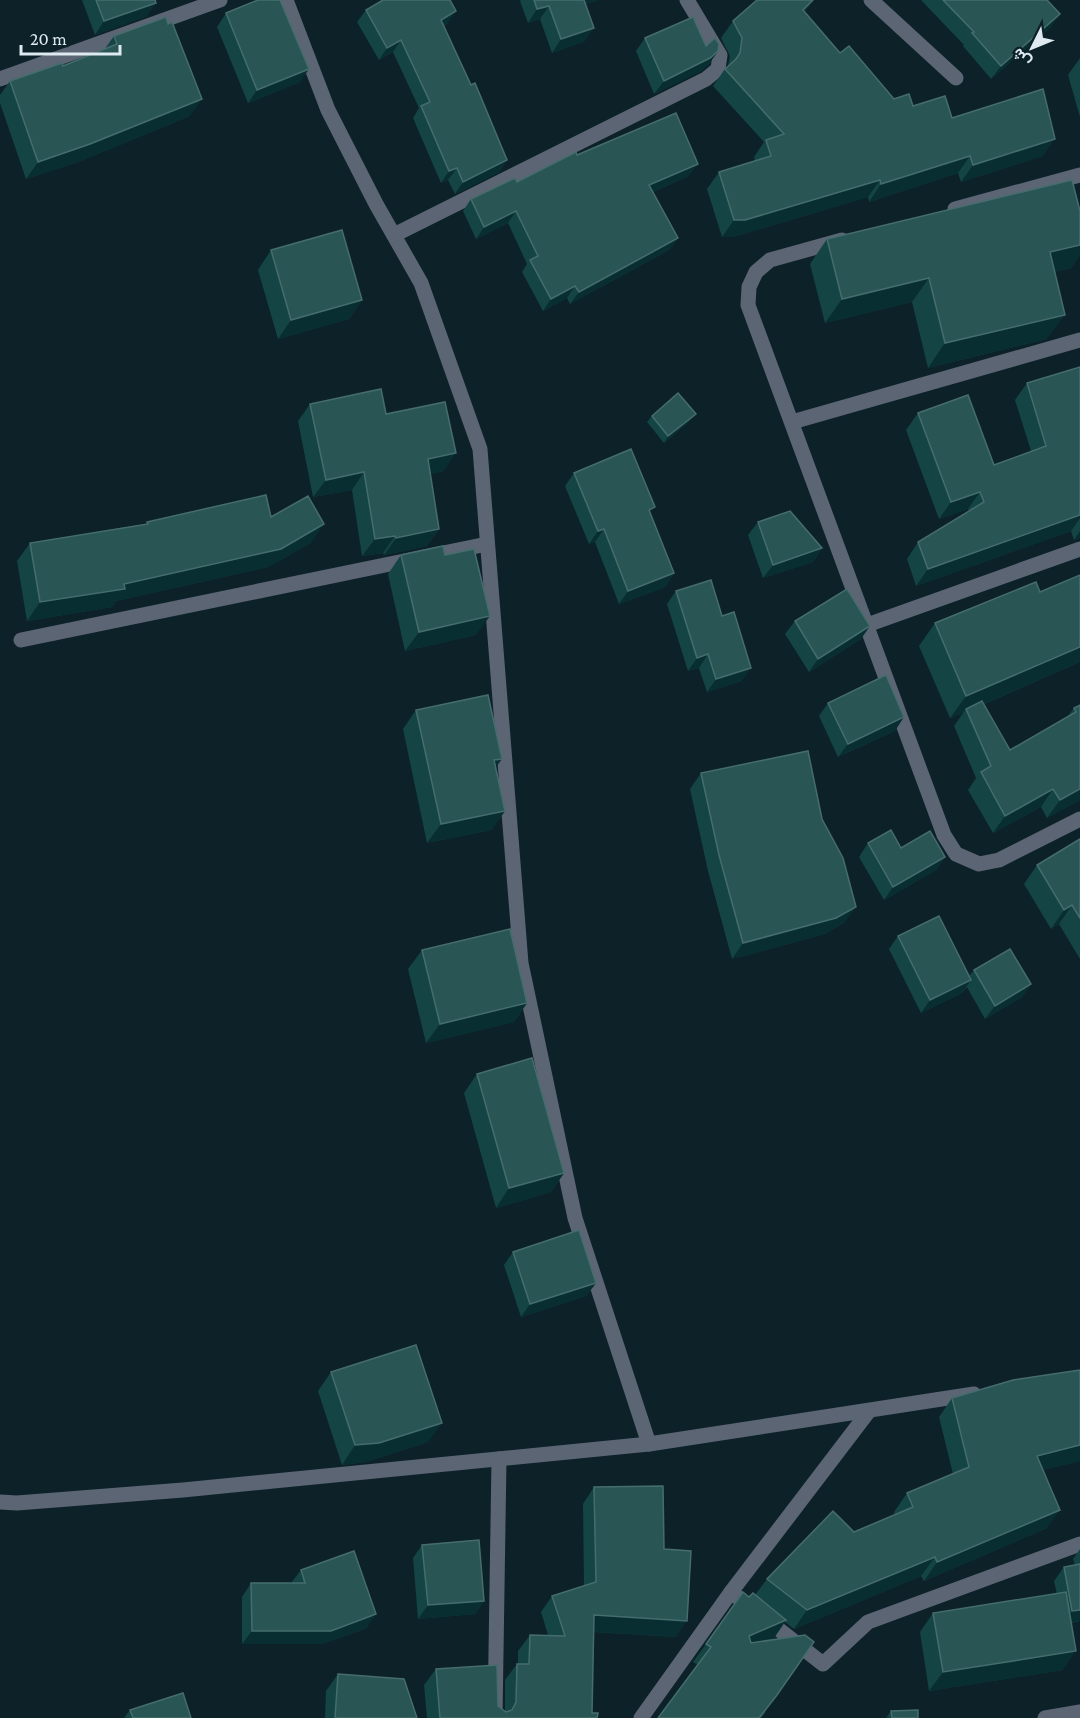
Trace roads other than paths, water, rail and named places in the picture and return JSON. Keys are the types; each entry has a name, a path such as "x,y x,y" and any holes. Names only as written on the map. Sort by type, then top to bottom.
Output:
{"street":[{"path":"0,80 220,0"},
{"path":"286,0 328,110 421,283 480,449 522,963 575,1218 649,1444"},
{"path":"394,235 706,80 717,69 720,55 687,0"},
{"path":"871,0 956,78"},
{"path":"942,212 1080,175"},
{"path":"862,234 770,260 756,272 749,287 748,305 944,835 956,854 979,864 999,860 1080,819"},
{"path":"792,422 1080,340"},
{"path":"21,640 488,544"},
{"path":"867,625 1080,549"},
{"path":"0,1502 17,1503 183,1490 649,1444 986,1392"},
{"path":"642,1718 731,1592 869,1411"},
{"path":"495,1718 499,1459"},
{"path":"731,1592 823,1664 868,1622 1080,1544"},
{"path":"1045,1718 1080,1712"}]}
